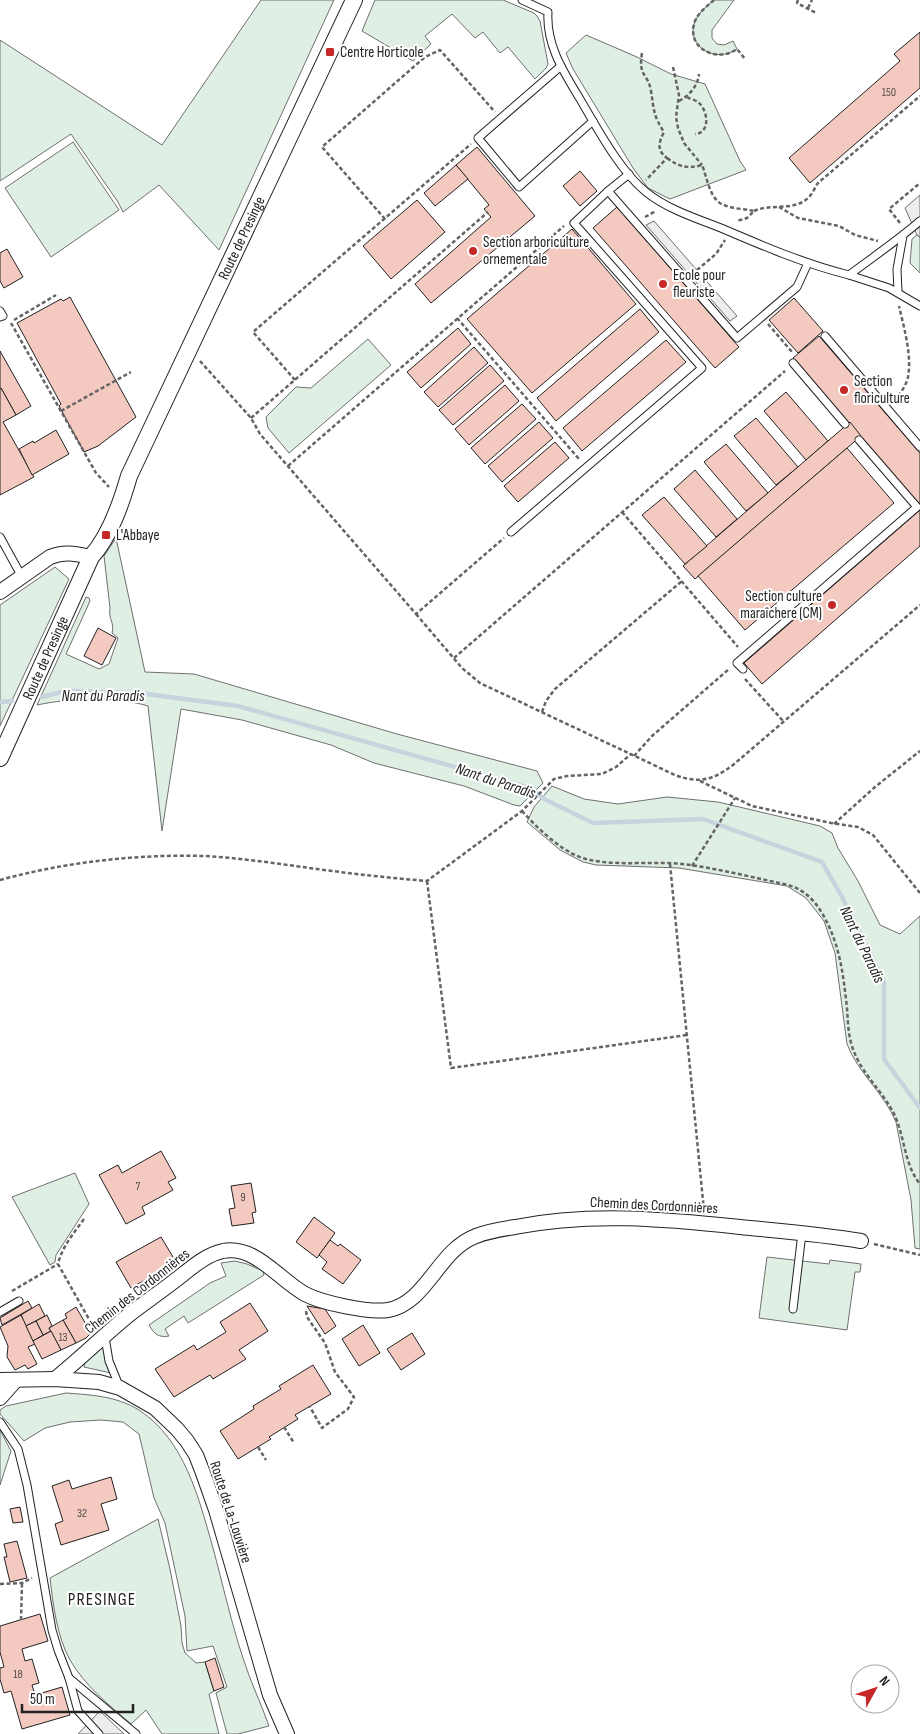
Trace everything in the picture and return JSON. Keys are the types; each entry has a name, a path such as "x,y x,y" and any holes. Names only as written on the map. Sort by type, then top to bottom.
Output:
{"street":[{"name":"Route de Presinge","path":"0,758 91,557 100,548 116,513 129,476 354,0"},
{"path":"0,592 50,557 72,553 91,557"},
{"name":"Chemin des Cordonnières","path":"55,1379 130,1315 198,1263 223,1251 236,1251 254,1257 306,1294 333,1303 374,1310 396,1308 403,1304 421,1290 448,1255 464,1242 484,1233 534,1223 573,1218 614,1217 705,1223 860,1241"},
{"name":"Route de La-Louvière","path":"0,1380 55,1379 99,1382 120,1388 155,1408 177,1429 196,1455 216,1510 270,1695 287,1734"},
{"path":"0,1398 16,1380"}],"lane":[{"path":"522,0 548,12 550,40 561,66 593,122 629,174 647,193 668,206 729,232 808,263 879,284 898,292 920,306"},
{"path":"561,66 478,138 519,186 593,122"},
{"path":"511,532 702,368 574,222 629,174"},
{"path":"608,191 737,338 797,287 808,263"},
{"path":"849,275 918,226"},
{"path":"898,292 897,269 905,234"},
{"path":"0,311 2,316 0,318"},
{"path":"825,336 920,447"},
{"path":"793,363 845,424"},
{"path":"742,671 737,663 745,655 917,507 860,440"},
{"path":"0,537 22,577"},
{"path":"793,1309 802,1233"},
{"path":"0,1312 19,1301"},
{"path":"105,1337 109,1361 120,1388"},
{"path":"0,1422 18,1449 27,1485 56,1644 69,1678 78,1711 99,1734"},
{"path":"69,1678 136,1734"}],"path":[{"path":"714,0 701,12 695,22 696,40 701,48 710,54 728,54 737,49 745,59"},
{"path":"798,0 797,3 816,13"},
{"path":"808,8 812,0"},
{"path":"385,219 322,147 425,57 440,50 500,119"},
{"path":"642,53 640,64 642,72 651,90 656,119 664,132 659,142 660,150 676,164 690,168 702,165"},
{"path":"673,67 679,95 676,117 681,136 693,156 702,165 718,202 726,206 754,211 764,208 793,206 808,198 818,183 920,96"},
{"path":"678,102 687,97 697,84 699,74"},
{"path":"687,97 698,102 706,120 704,129 695,134"},
{"path":"295,380 253,332 478,138"},
{"path":"650,176 667,158"},
{"path":"905,234 889,209 920,183"},
{"path":"637,224 647,216 668,206"},
{"path":"779,207 798,218 838,226 856,235 880,241 886,247"},
{"path":"737,221 747,218 754,211"},
{"path":"251,418 488,212"},
{"path":"288,466 572,219 574,222"},
{"path":"697,270 716,254 729,232"},
{"path":"887,408 906,384 909,367 898,292"},
{"path":"56,295 10,322 96,474 102,480"},
{"path":"762,317 794,354"},
{"path":"458,318 586,468"},
{"path":"189,350 251,418 260,434 468,674 480,683 686,779 698,780 712,777 726,770 920,605"},
{"path":"454,658 793,363"},
{"path":"60,411 131,372"},
{"path":"622,512 745,655"},
{"path":"416,614 511,532"},
{"path":"542,712 546,701 556,690 682,581"},
{"path":"0,880 72,865 108,860 206,856 359,875 427,881 522,811 546,786 558,778 602,774 616,767 633,755 652,736 737,663"},
{"path":"742,671 784,722"},
{"path":"834,824 875,787 920,751"},
{"path":"698,780 752,806 834,824 858,827 869,832 920,893"},
{"path":"692,866 735,798"},
{"path":"522,811 536,826 581,858 609,863 692,866 794,886 807,894 829,924 837,944 844,979 853,1050 863,1069 892,1110 909,1166 920,1184"},
{"path":"670,864 705,1223"},
{"path":"427,881 451,1068 687,1035"},
{"path":"84,1220 60,1254 58,1264 90,1321 105,1337"},
{"path":"860,1241 920,1255"},
{"path":"8,1293 58,1264"},
{"path":"306,1294 304,1304 307,1317 324,1342 336,1372 354,1397 348,1409 322,1428 310,1406"},
{"path":"284,1427 294,1443"},
{"path":"258,1447 266,1460"},
{"path":"0,1584 22,1583 42,1573"},
{"path":"21,1620 22,1583"}],"green space":[{"path":"261,0 334,0 219,250 159,185 123,212 71,134 0,181 0,40 162,145"},
{"path":"375,0 503,0 537,16 540,21 548,64 535,79 508,47 500,53 483,32 475,38 452,14 425,36 431,44 413,61 362,31"},
{"path":"714,0 734,0 712,30 712,38 717,44 724,45 733,41 737,49 720,55 712,54 698,45 694,38 693,30 695,21 701,12"},
{"path":"586,35 671,74 705,84 740,161 746,170 670,199 648,188 633,168 573,69 566,53"},
{"path":"73,142 119,210 51,257 5,188"},
{"path":"917,235 920,237 920,273 910,263 912,239"},
{"path":"368,339 391,365 289,453 268,428 266,417 296,387 311,388"},
{"path":"116,538 145,672 194,674 397,734 537,771 543,783 520,806 514,805 464,786 374,763 331,745 242,720 181,709 162,831 148,706 107,699 64,701 37,705 86,597 90,601 66,654 99,669 109,664 118,638 112,633 113,626 110,615 104,556"},
{"path":"55,567 69,579 0,726 0,605"},
{"path":"552,786 584,799 618,804 667,797 718,802 820,826 832,833 838,848 858,881 880,925 900,934 920,916 920,1249 915,1248 911,1200 896,1122 847,1044 835,953 824,921 806,898 787,886 679,868 596,865 583,862 560,850 527,822 534,807"},
{"path":"75,1173 89,1204 56,1255 55,1262 50,1265 12,1197"},
{"path":"767,1257 829,1264 830,1260 861,1264 860,1272 855,1272 847,1330 759,1318"},
{"path":"235,1261 263,1271 264,1275 188,1323 184,1316 165,1329 169,1336 160,1336 153,1331 149,1325 210,1283 226,1276 221,1263"},
{"path":"104,1345 111,1373 84,1367 85,1362"},
{"path":"66,1393 113,1399 130,1405 155,1423 168,1437 179,1454 196,1491 239,1644 269,1726 238,1734 227,1734 216,1693 227,1687 213,1646 187,1651 185,1616 165,1523 154,1498 139,1434 123,1422 101,1420 70,1422 45,1428 24,1441 0,1414 0,1410 6,1406"},
{"path":"0,1430 11,1451 0,1485"},
{"path":"158,1519 170,1569 181,1626 182,1643 185,1653 196,1663 205,1662 214,1691 209,1694 219,1734 162,1734 146,1710 131,1724 98,1695 76,1669 70,1660 59,1631 50,1578"}],"shaded area":[{"path":"920,195 920,237 917,235 905,208"},
{"path":"654,221 737,316 730,321 646,225"},
{"path":"100,1711 124,1734 78,1734"}],"building":[{"path":"920,32 920,88 810,183 789,158 900,61 894,54"},
{"name":"Section arboriculture ornementale","path":"477,147 535,216 431,303 415,284 491,217 484,209 489,205 456,165"},
{"path":"456,165 468,179 435,206 424,193"},
{"path":"580,171 597,191 580,206 563,186"},
{"path":"417,200 445,232 391,279 363,246"},
{"name":"Ecole pour fleuriste","path":"617,207 739,347 715,368 593,228"},
{"path":"572,229 636,304 532,393 467,319"},
{"path":"7,249 23,277 4,288 0,281 0,253"},
{"path":"70,297 136,417 98,446 84,452 59,406 61,404 17,323 61,299 63,301"},
{"path":"794,298 823,331 798,353 769,320"},
{"path":"640,309 659,332 556,421 537,398"},
{"path":"458,328 471,344 421,388 407,372"},
{"name":"Section floriculture","path":"819,336 920,453 920,505 793,358"},
{"path":"666,340 686,362 582,451 563,428"},
{"path":"474,347 488,363 438,407 424,392"},
{"path":"0,351 31,406 16,415 0,389"},
{"path":"490,365 504,381 453,425 439,410"},
{"path":"505,385 519,401 469,445 455,429"},
{"path":"0,389 16,415 3,422 34,477 0,495"},
{"path":"786,392 828,441 806,460 764,411"},
{"path":"522,404 536,419 485,464 471,448"},
{"path":"756,418 798,467 776,485 734,436"},
{"path":"539,422 553,438 502,482 488,466"},
{"path":"850,422 861,436 695,579 683,566"},
{"path":"56,430 69,454 32,475 19,449 33,441 34,443"},
{"path":"555,442 569,458 518,502 504,486"},
{"path":"726,444 768,493 746,511 704,462"},
{"path":"847,448 894,503 745,630 698,576"},
{"path":"695,470 737,519 716,537 674,489"},
{"path":"664,497 707,546 685,564 642,515"},
{"name":"Section culture maraîchere (CM)","path":"920,510 920,546 762,684 744,663"},
{"path":"98,628 116,638 102,665 84,656"},
{"path":"161,1151 176,1178 168,1182 173,1190 142,1207 145,1214 126,1224 99,1175 118,1165 122,1173"},
{"path":"251,1183 256,1212 252,1213 254,1223 232,1226 229,1209 235,1208 231,1186"},
{"path":"314,1217 335,1233 317,1258 296,1242"},
{"path":"161,1237 176,1262 131,1288 116,1262"},
{"path":"330,1240 338,1246 340,1244 361,1260 343,1284 322,1269 327,1262 319,1255"},
{"path":"28,1301 32,1308 2,1325 0,1318"},
{"path":"250,1303 268,1331 239,1350 246,1359 213,1379 210,1375 174,1397 155,1369 194,1345 197,1350 226,1332 220,1322"},
{"path":"39,1304 45,1316 26,1326 21,1315"},
{"path":"307,1306 325,1309 336,1326 325,1334"},
{"path":"76,1307 91,1333 76,1343 63,1320 67,1318 65,1314"},
{"path":"21,1315 35,1344 28,1347 37,1364 28,1369 25,1365 15,1370 7,1357 8,1346 0,1327"},
{"path":"47,1315 52,1326 49,1328 51,1331 43,1335 36,1321"},
{"path":"63,1320 76,1343 61,1350 49,1328"},
{"path":"36,1321 43,1335 33,1341 26,1326"},
{"path":"363,1325 380,1353 359,1366 342,1339"},
{"path":"51,1331 61,1350 42,1359 33,1341"},
{"path":"412,1333 425,1354 401,1370 387,1349"},
{"path":"313,1365 331,1394 295,1415 298,1419 269,1437 271,1439 238,1459 220,1431 254,1409 253,1406 281,1389 279,1386"},
{"path":"111,1477 117,1499 101,1504 109,1530 61,1545 55,1524 63,1521 52,1486 69,1480 72,1489"},
{"path":"20,1507 23,1522 13,1523 10,1509"},
{"path":"17,1541 27,1578 10,1582 4,1557 7,1557 4,1544"},
{"path":"40,1614 48,1641 22,1649 25,1661 32,1659 39,1683 32,1685 35,1695 62,1687 70,1715 22,1729 11,1691 4,1693 0,1679 0,1668 4,1667 0,1652 0,1626"},
{"path":"215,1658 224,1687 214,1691 205,1662"}],"waterway":[{"name":"Nant du Paradis","path":"42,697 65,691 139,693 238,706 530,788 544,799 593,823 703,819 822,862 842,897 884,982 884,1059 920,1108"},
{"name":"Nant du Paradis","path":"0,702 12,701"}],"place":[{"name":"Centre Horticole","path":"330,52"},
{"name":"Section arboriculture ornementale","path":"473,251"},
{"name":"Ecole pour fleuriste","path":"663,284"},
{"name":"Section floriculture","path":"844,390"},
{"name":"L'Abbaye","path":"106,535"},
{"name":"Section culture maraîchere (CM)","path":"832,605"}],"district":[{"name":"PRESINGE","path":"102,1599"}]}
